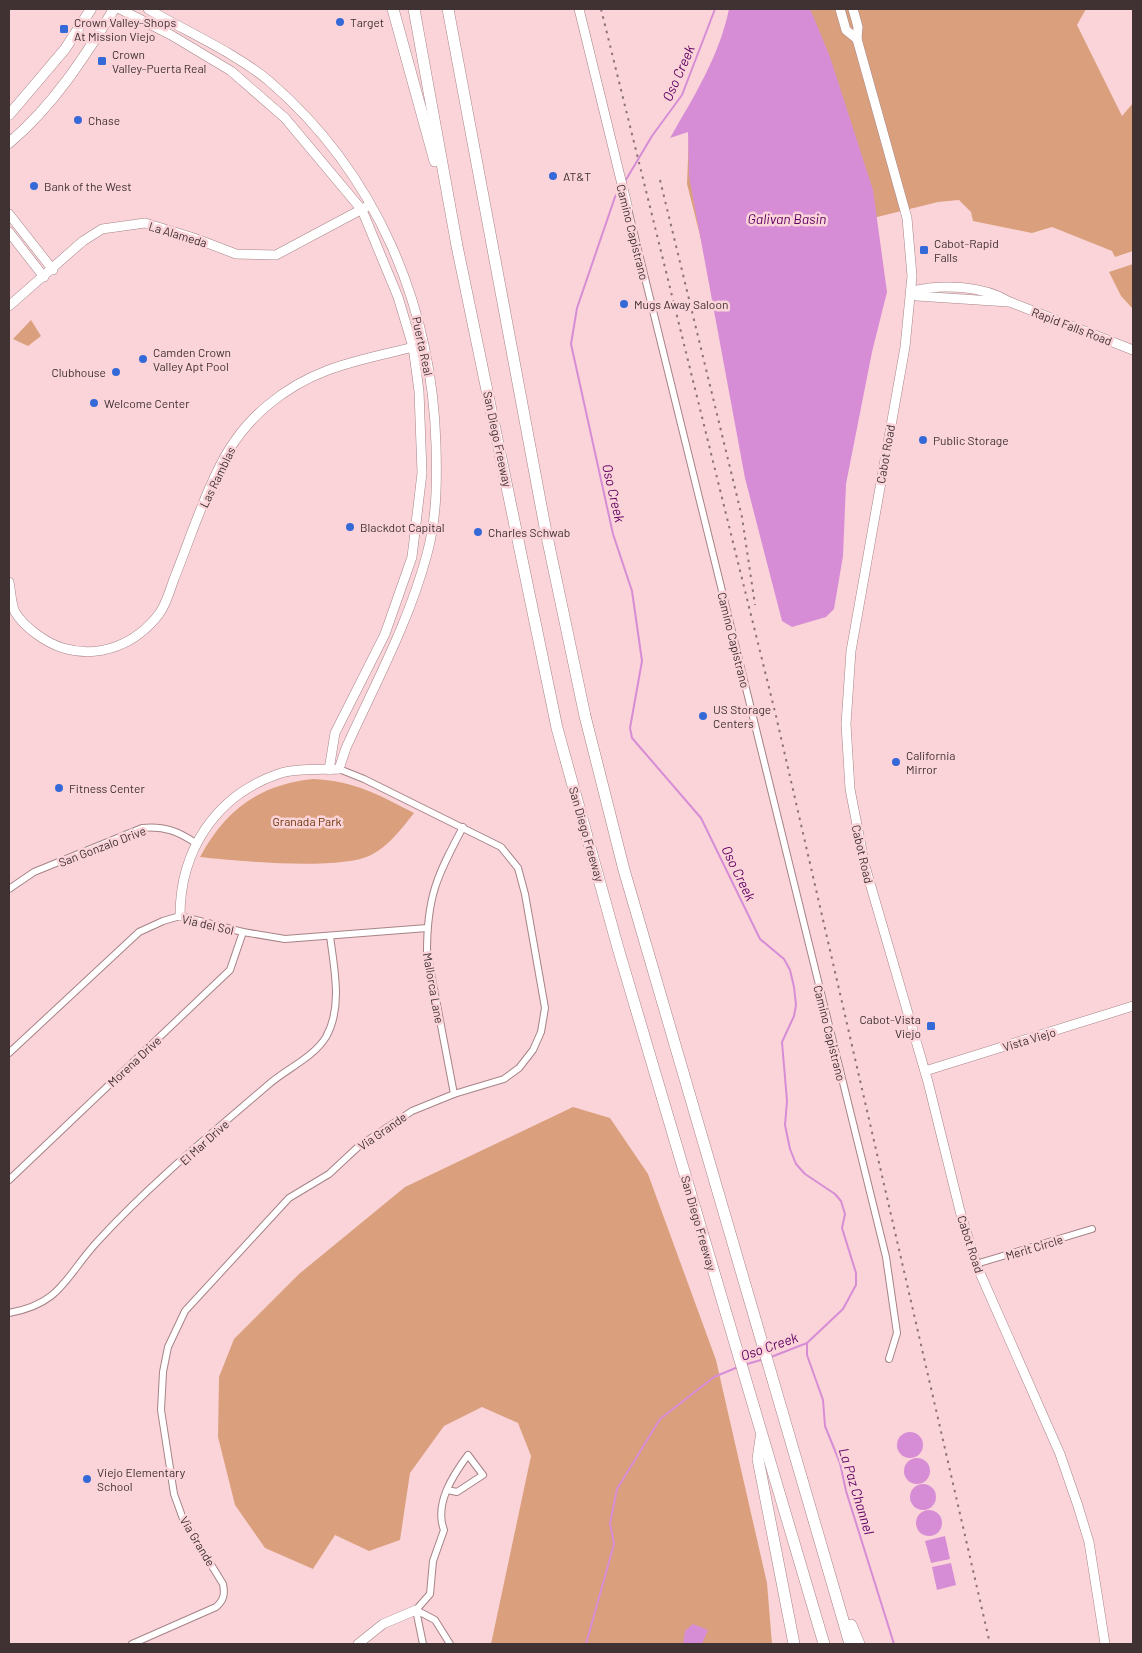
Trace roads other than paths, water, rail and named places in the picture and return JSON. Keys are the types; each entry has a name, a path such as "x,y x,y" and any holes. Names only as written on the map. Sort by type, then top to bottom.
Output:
{"highway":[{"path":"393,9 457,246"},
{"name":"San Diego Freeway","path":"414,9 457,246 557,728 618,948 824,1644"},
{"path":"448,9 545,527 585,716 624,870 850,1644"},
{"path":"761,1431 758,1460 794,1644"},
{"path":"829,1570 859,1644"}],"main road":[{"path":"9,115 65,48 92,9"},
{"path":"9,143 42,112 58,92 114,9"}],"street":[{"name":"Puerta Real","path":"120,9 195,49 239,77 285,118 362,210 398,297 413,348 419,391 422,473 412,557 386,634 335,733 329,770"},
{"name":"Puerta Real","path":"148,9 211,43 268,80 318,129 371,203 408,283 425,345 435,407 438,489 428,552 411,608 346,748 339,769"},
{"name":"Camino Capistrano","path":"579,9 886,1257 898,1333 889,1359"},
{"name":"Cabot Road","path":"840,9 846,30 857,39"},
{"name":"Cabot Road","path":"853,9 858,27 857,39 907,218 910,243 911,291 905,347 851,650 846,724 850,789 859,842 925,1070 960,1211 976,1264 1060,1454 1078,1506 1089,1546 1106,1644"},
{"name":"La Alameda","path":"9,306 53,270 83,241 102,229 145,223 194,238 236,254 276,255 362,210 371,203"},
{"path":"9,214 53,270"},
{"path":"9,232 44,277"},
{"name":"Rapid Falls Road","path":"911,291 917,296 1010,302 1133,350"},
{"name":"Las Ramblas","path":"9,582 15,611 36,633 62,648 90,653 118,647 140,635 161,612 216,473 241,433 268,405 302,381 325,370 356,359 425,345"},
{"path":"180,916 183,876 196,844 211,820 228,801 278,774 339,769"},
{"name":"Via Grande","path":"132,1644 216,1607 222,1601 225,1593 223,1584 183,1519 174,1494 161,1410 161,1388 168,1347 185,1311 198,1294 289,1198 329,1174 359,1146 412,1111 454,1094 504,1079 519,1068 533,1050 541,1032 545,1008 525,894 518,868 501,847 364,779 339,769"},
{"name":"San Gonzalo Drive","path":"9,889 34,872 142,828 161,826 177,831 196,844"},
{"name":"Mallorca Lane","path":"454,1094 427,952 427,928 430,900 439,873 463,827"},
{"name":"Via del Sol","path":"9,1053 139,932 163,921 180,916 243,932 285,939 427,928"},
{"name":"Morena Drive","path":"9,1180 230,970 243,932"},
{"name":"El Mar Drive","path":"9,1313 26,1310 45,1302 60,1288 108,1229 148,1191 269,1083 311,1054 326,1036 336,1000 330,936"},
{"name":"Vista Viejo","path":"925,1070 1133,1006"},
{"name":"Merit Circle","path":"976,1264 1092,1229"},
{"path":"362,1643 383,1624 416,1610 430,1594 433,1561 444,1530 441,1522 447,1490 453,1474 468,1455 482,1475 457,1492 447,1490"},
{"path":"416,1610 423,1644"},
{"path":"416,1610 435,1620 450,1644"}],"water":[{"name":"Galivan Basin","path":"729,9 810,9 830,57 873,190 887,292 872,352 846,484 843,556 834,609 826,617 792,627 782,621 745,478 689,176 688,132 670,138 712,60 725,27"},
{"path":"910,1432 919,1436 923,1445 919,1454 910,1458 901,1454 897,1445 901,1436"},
{"path":"917,1458 926,1462 930,1471 926,1480 917,1484 908,1480 904,1471 908,1462"},
{"path":"923,1484 932,1488 936,1497 932,1506 923,1510 914,1506 910,1497 914,1488"},
{"path":"929,1510 938,1514 942,1523 938,1532 929,1536 920,1532 916,1523 920,1514"},
{"path":"945,1536 950,1559 931,1563 925,1541"},
{"path":"951,1563 956,1585 937,1590 932,1567"},
{"path":"693,1624 708,1630 702,1644 683,1644 685,1631"}],"waterway":[{"name":"Oso Creek","path":"624,183 652,136 682,95 715,9"},
{"name":"Oso Creek","path":"620,189 615,197 577,308 571,344 613,534 632,591 642,661 630,728 632,738 701,818 760,939 784,959 790,970 796,1005 794,1016 782,1042 787,1101 785,1125 790,1149 796,1164 805,1174 835,1194 841,1201 845,1214 842,1228 856,1273 856,1285 843,1309 807,1343 771,1357"},
{"name":"La Paz Channel","path":"807,1344 807,1355 823,1400 825,1426 840,1463 846,1491 894,1644"},
{"name":"Oso Creek","path":"747,1364 761,1360"},
{"name":"Oso Creek","path":"586,1644 614,1544 610,1523 617,1489 660,1419 714,1377 738,1367"}],"railway":[{"path":"601,9 776,716 990,1644"},
{"path":"660,180 742,517 755,605"}],"place":[{"name":"Target","path":"340,22"},
{"name":"Crown Valley-Shops At Mission Viejo","path":"64,29"},
{"name":"Crown Valley-Puerta Real","path":"102,61"},
{"name":"Chase","path":"78,120"},
{"name":"AT&T","path":"553,176"},
{"name":"Bank of the West","path":"34,186"},
{"name":"Cabot-Rapid Falls","path":"924,250"},
{"name":"Mugs Away Saloon","path":"624,304"},
{"name":"Camden Crown Valley Apt Pool","path":"143,359"},
{"name":"Clubhouse","path":"116,372"},
{"name":"Welcome Center","path":"94,403"},
{"name":"Public Storage","path":"923,440"},
{"name":"Blackdot Capital","path":"350,527"},
{"name":"Charles Schwab","path":"478,532"},
{"name":"US Storage Centers","path":"703,716"},
{"name":"California Mirror","path":"896,762"},
{"name":"Fitness Center","path":"59,788"},
{"name":"Cabot-Vista Viejo","path":"931,1026"},
{"name":"Viejo Elementary School","path":"87,1479"}],"park label":[{"name":"Granada Park","path":"307,821"}]}
